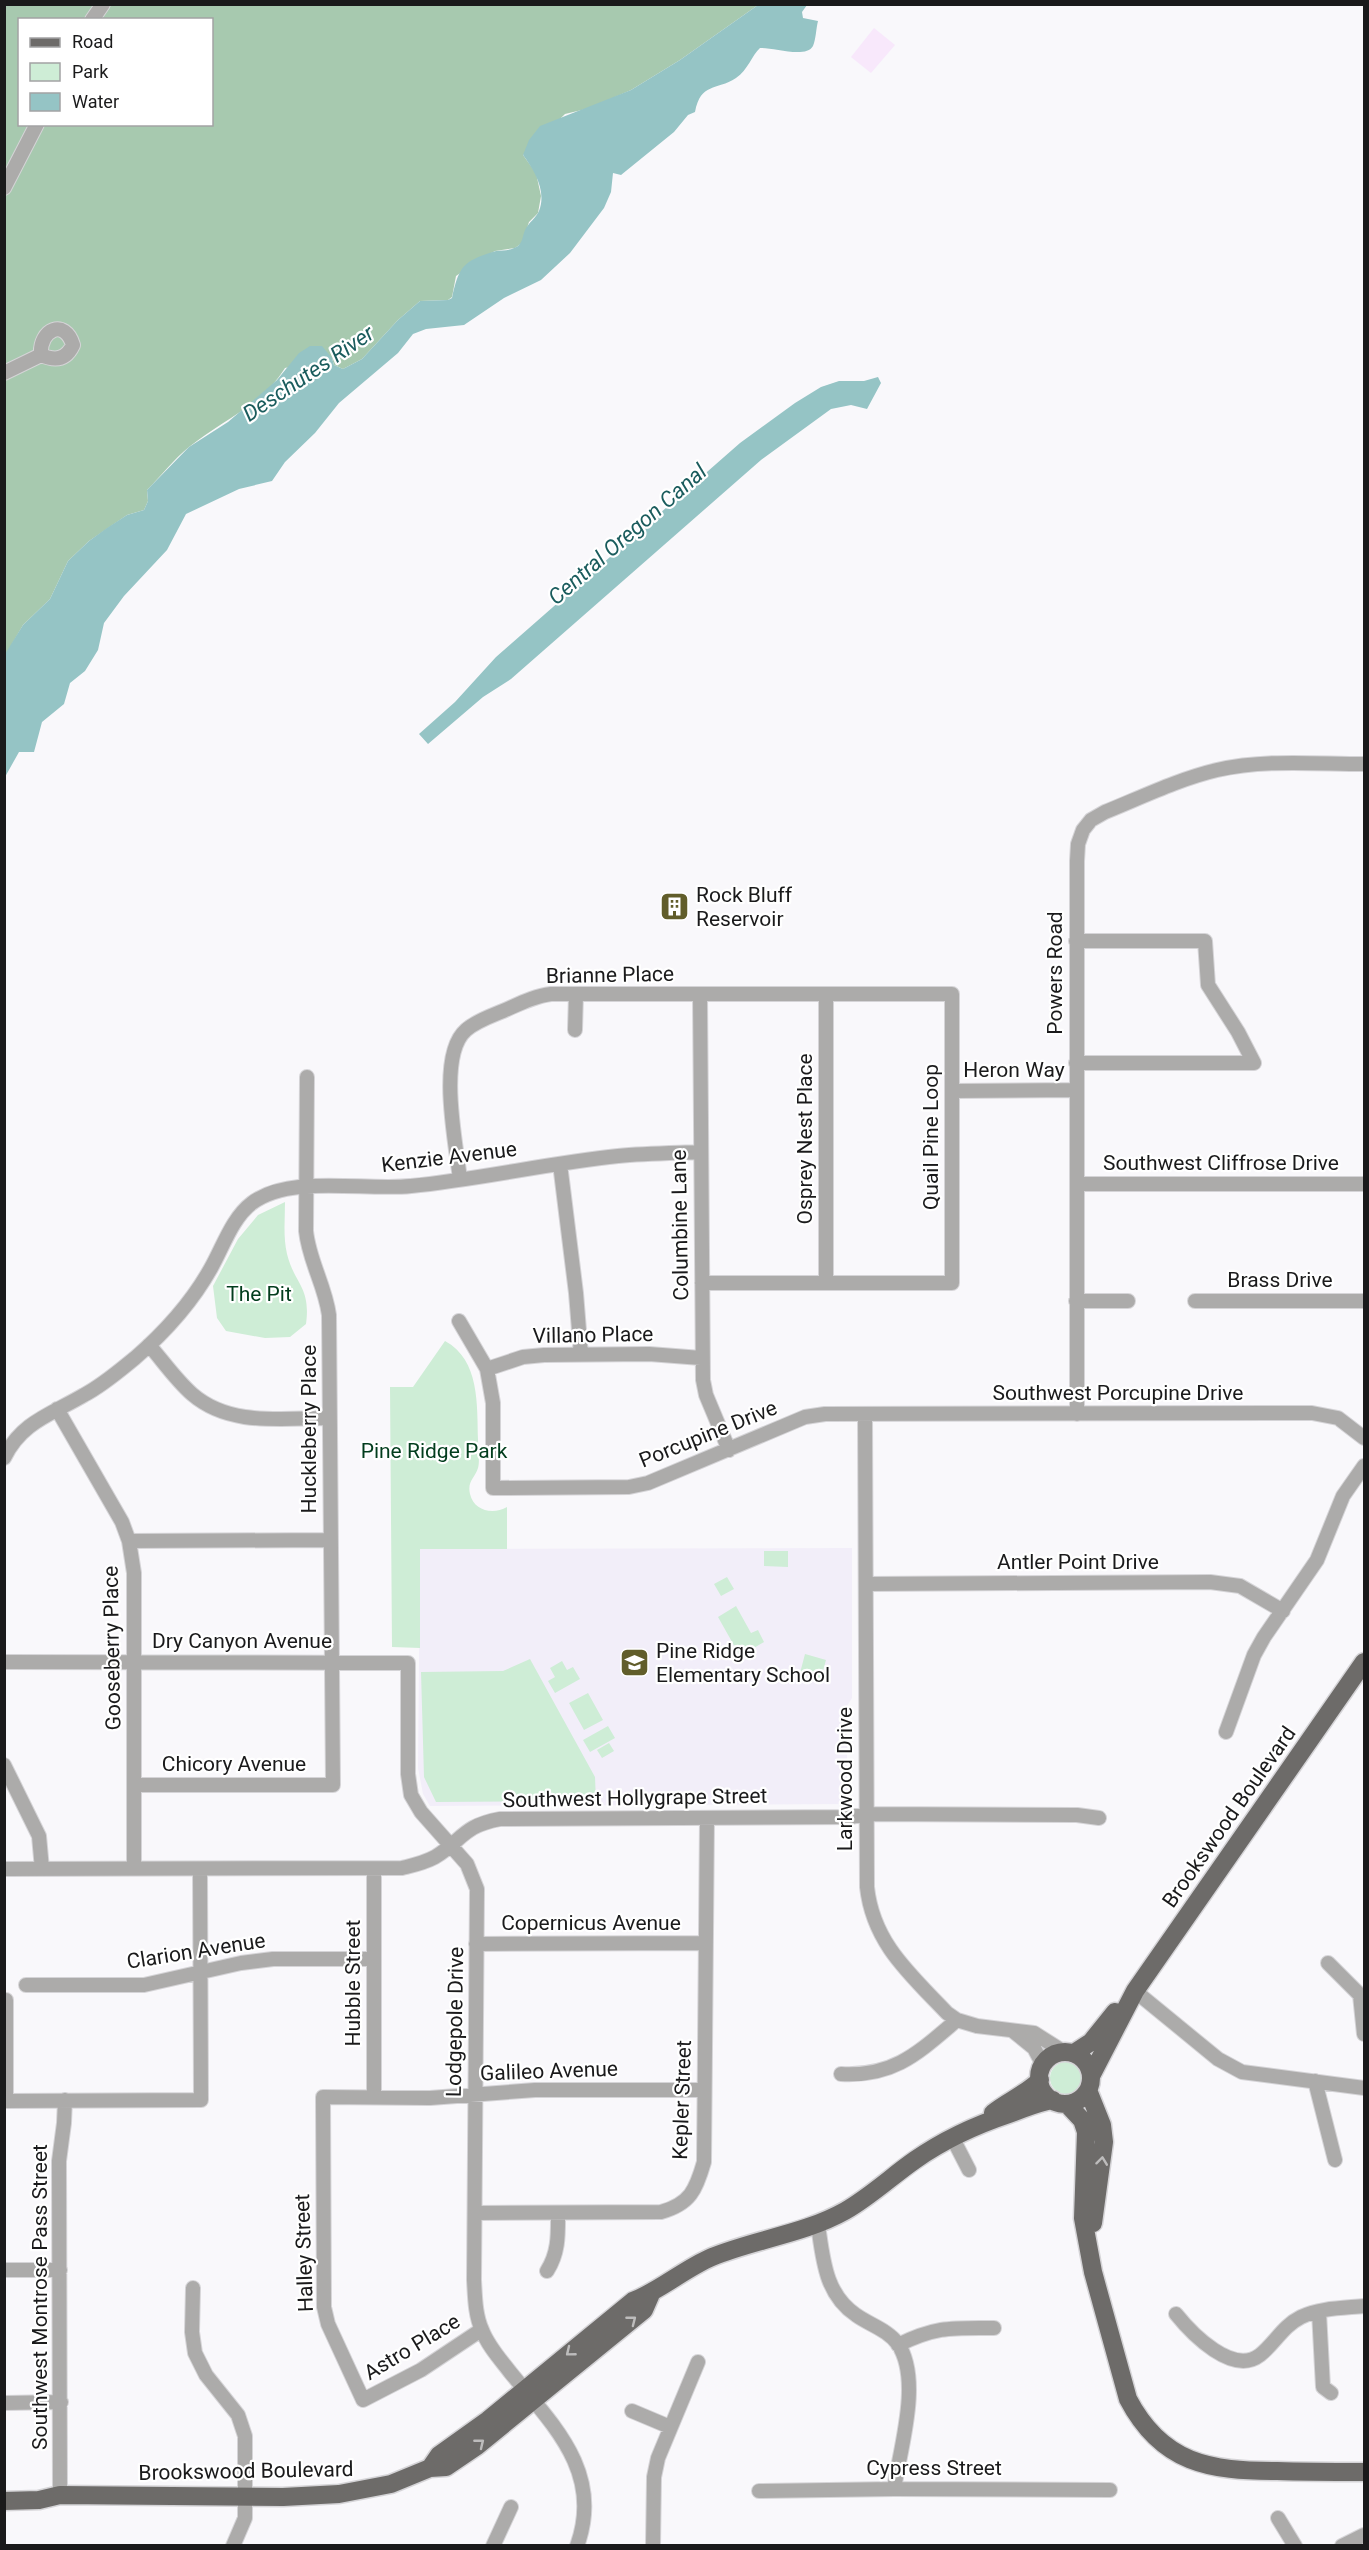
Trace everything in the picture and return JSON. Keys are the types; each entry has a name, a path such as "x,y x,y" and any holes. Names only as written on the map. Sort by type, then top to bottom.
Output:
{"main road":[{"name":"Brookswood Boulevard","path":"1090,2083 1133,1995 1365,1662"},
{"name":"Brookswood Boulevard","path":"1069,2053 1091,2042 1115,2012 1133,1995"},
{"path":"1088,2239 1094,2219 1104,2142 1086,2062 1069,2053 1049,2057 1041,2072 1045,2094 1060,2102 1082,2120 1086,2132 1083,2217 1093,2272 1128,2399 1137,2417 1163,2445 1189,2460 1223,2469 1365,2472"},
{"name":"Brookswood Boulevard","path":"982,2122 1041,2072"},
{"path":"1060,2102 1077,2101 1090,2083"},
{"name":"Brookswood Boulevard","path":"60,2496 245,2496 348,2493 391,2484 430,2468 439,2455 529,2395 633,2301 651,2294 692,2266 751,2243 818,2225 862,2200 917,2159 982,2122 1037,2103 1060,2102"},
{"path":"4,2490 40,2490 60,2496"},
{"path":"4,2501 39,2500 60,2496"}],"street":[{"path":"93,18 103,4"},
{"path":"4,188 36,126"},
{"path":"4,373 41,355"},
{"name":"Powers Road","path":"1077,1414 1076,941 1078,844 1083,830 1091,820 1105,812 1197,775 1218,769 1270,764 1365,764"},
{"path":"1076,941 1205,941 1208,985 1238,1032 1254,1063 1076,1063"},
{"name":"Brianne Place","path":"460,1179 451,1107 452,1066 458,1039 466,1030 481,1020 534,997 551,994 700,994"},
{"path":"575,1030 576,994"},
{"name":"Quail Pine Loop","path":"700,994 952,994 952,1283 702,1283"},
{"name":"Columbine Lane","path":"700,994 701,1358 706,1395 729,1450"},
{"name":"Osprey Nest Place","path":"826,994 826,1283"},
{"name":"Huckleberry Place","path":"307,1077 308,1247 323,1284 329,1315 333,1785"},
{"name":"Heron Way","path":"952,1091 1076,1090"},
{"name":"Kenzie Avenue","path":"4,1458 18,1435 28,1426 108,1380 149,1345 186,1306 210,1270 234,1224 250,1204 273,1190 306,1187 408,1186 619,1155 700,1152"},
{"path":"560,1164 576,1293 581,1355"},
{"name":"Southwest Cliffrose Drive","path":"1077,1184 1365,1184"},
{"path":"1076,1301 1128,1301"},
{"name":"Brass Drive","path":"1195,1301 1365,1301"},
{"path":"459,1321 487,1369"},
{"path":"149,1345 191,1393 207,1405 227,1414 248,1418 329,1418"},
{"name":"Villano Place","path":"487,1369 523,1357 649,1354 701,1358"},
{"name":"Porcupine Drive","path":"487,1369 493,1403 493,1488 629,1487 648,1483 805,1418 825,1414 865,1414"},
{"name":"Gooseberry Place","path":"57,1409 122,1522 129,1541 134,1573 134,1868"},
{"name":"Southwest Porcupine Drive","path":"865,1414 1312,1413 1338,1418 1365,1438"},
{"name":"Larkwood Drive","path":"865,1414 867,1887 869,1909 875,1927 897,1958 947,2013 957,2020 977,2026 1034,2033 1069,2053"},
{"path":"1226,1732 1254,1655 1264,1636 1317,1560 1343,1496 1365,1466"},
{"path":"129,1541 330,1540"},
{"name":"Antler Point Drive","path":"866,1584 1210,1582 1240,1586 1283,1611"},
{"name":"Dry Canyon Avenue","path":"4,1662 408,1663"},
{"name":"Lodgepole Drive","path":"408,1663 408,1774 411,1795 421,1812 467,1864 477,1889 474,2280 481,2330 491,2348 568,2444 577,2465 584,2506 583,2523 577,2546"},
{"path":"4,1765 39,1836 42,1869"},
{"name":"Chicory Avenue","path":"134,1785 333,1785"},
{"name":"Southwest Hollygrape Street","path":"4,1869 402,1868 422,1863 436,1856 470,1827 500,1819 850,1817 867,1814 1077,1815 1099,1818"},
{"name":"Kepler Street","path":"475,2213 661,2212 678,2207 698,2184 704,2162 707,1818"},
{"path":"6,2000 5,2101 201,2100 200,1869"},
{"name":"Hubble Street","path":"374,1869 374,2097"},
{"name":"Copernicus Avenue","path":"476,1944 706,1943"},
{"name":"Clarion Avenue","path":"26,1985 144,1985 241,1963 273,1959 373,1959"},
{"path":"1328,1963 1360,1995 1365,2034"},
{"path":"1133,1995 1231,2067 1254,2075 1365,2088"},
{"path":"840,2074 860,2075 882,2072 900,2064 957,2020"},
{"path":"1011,2030 1034,2048 1041,2072"},
{"path":"1315,2081 1335,2160"},
{"name":"Galileo Avenue","path":"323,2097 430,2098 535,2090 705,2090"},
{"name":"Halley Street","path":"323,2097 324,2307 328,2324 363,2400"},
{"name":"Southwest Montrose Pass Street","path":"60,2496 59,2161 65,2100"},
{"path":"952,2138 969,2170"},
{"path":"548,2271 558,2248 558,2212"},
{"path":"818,2225 825,2270 834,2291 855,2314 882,2330 898,2345 905,2362 908,2400 894,2489"},
{"path":"4,2270 60,2270"},
{"path":"193,2288 192,2332 195,2353 206,2375 238,2415 245,2436 243,2528 233,2546"},
{"path":"1176,2314 1200,2341 1225,2356 1240,2361 1251,2360 1261,2354 1287,2326 1302,2317 1319,2312 1365,2306"},
{"path":"1319,2312 1323,2387 1331,2393"},
{"path":"898,2345 924,2332 942,2328 994,2328"},
{"name":"Astro Place","path":"363,2400 421,2370 481,2330"},
{"path":"653,2546 654,2477 658,2458 698,2362"},
{"path":"4,2403 61,2402"},
{"path":"632,2412 670,2427"},
{"name":"Cypress Street","path":"759,2491 1110,2490"},
{"path":"493,2546 512,2507"},
{"path":"1278,2518 1295,2546"},
{"path":"1342,2546 1365,2535"}],"shaded area":[{"path":"874,28 895,45 871,73 851,57"},
{"name":"Pine Ridge Elementary School","path":"852,1548 852,1698 847,1706 847,1781 851,1804 430,1806 423,1794 418,1768 420,1549"}],"green space":[{"path":"797,4 1010,4 1010,6 795,6"},
{"path":"5,5 758,5 680,60 631,90 590,108 565,114 523,155 536,173 541,196 538,213 529,222 522,243 515,248 495,251 456,276 452,297 448,300 420,301 398,320 362,359 343,369 334,365 332,358 285,368 276,381 253,402 178,457 147,490 148,501 144,510 127,515 89,541 68,561 50,599 23,625 5,656"},
{"name":"The Pit","path":"285,1202 287,1254 304,1294 306,1324 290,1337 265,1338 226,1331 217,1318 213,1286 238,1239 258,1215"},
{"name":"Pine Ridge Park","path":"445,1341 465,1360 474,1384 479,1462 470,1483 470,1494 472,1500 485,1510 496,1511 507,1507 507,1549 420,1549 420,1648 392,1647 390,1387 413,1387"},
{"path":"764,1551 788,1551 788,1567 764,1566"},
{"path":"727,1577 734,1589 721,1596 714,1584"},
{"path":"736,1606 751,1633 758,1630 764,1642 740,1656 718,1617"},
{"path":"805,1654 826,1660 821,1678 800,1673"},
{"path":"530,1659 595,1777 596,1801 436,1802 424,1777 421,1672 503,1671"},
{"path":"562,1661 567,1670 573,1667 580,1679 555,1693 548,1681 555,1677 550,1668"},
{"path":"588,1693 603,1720 584,1730 569,1703"},
{"path":"608,1726 615,1738 590,1752 583,1740"},
{"path":"609,1743 614,1751 602,1758 597,1750"},
{"path":"1066,2062 1077,2067 1082,2078 1077,2089 1066,2094 1055,2089 1050,2078 1055,2067"}],"water":[{"name":"Deschutes River","path":"758,5 807,5 802,12 803,18 818,21 813,46 803,52 760,48 740,75 705,91 695,112 688,115 674,132 621,175 613,173 611,192 604,208 570,253 541,280 504,298 464,325 426,329 413,334 398,353 339,403 315,433 285,462 272,481 239,489 186,514 167,550 124,596 104,623 98,650 85,671 70,683 64,704 42,722 34,752 19,752 5,777 5,654 23,625 50,599 68,561 107,528 127,515 144,510 148,501 147,490 189,447 228,422 277,380 299,353 310,346 322,346 332,358 334,365 343,369 362,359 398,320 420,301 452,298 460,272 469,262 496,251 517,247 528,225 538,213 541,203 538,181 523,155 529,140 540,126 631,90 680,60"},
{"path":"878,377 881,383 867,409 851,405 831,409 761,460 511,679 483,697 428,744 419,734 455,702 496,657 740,443 821,387 839,381 864,381"}],"place":[{"name":"Rock Bluff Reservoir","path":"675,907"},
{"name":"Pine Ridge Elementary School","path":"635,1663"}],"water label":[{"name":"Central Oregon Canal","path":"627,534"}]}
